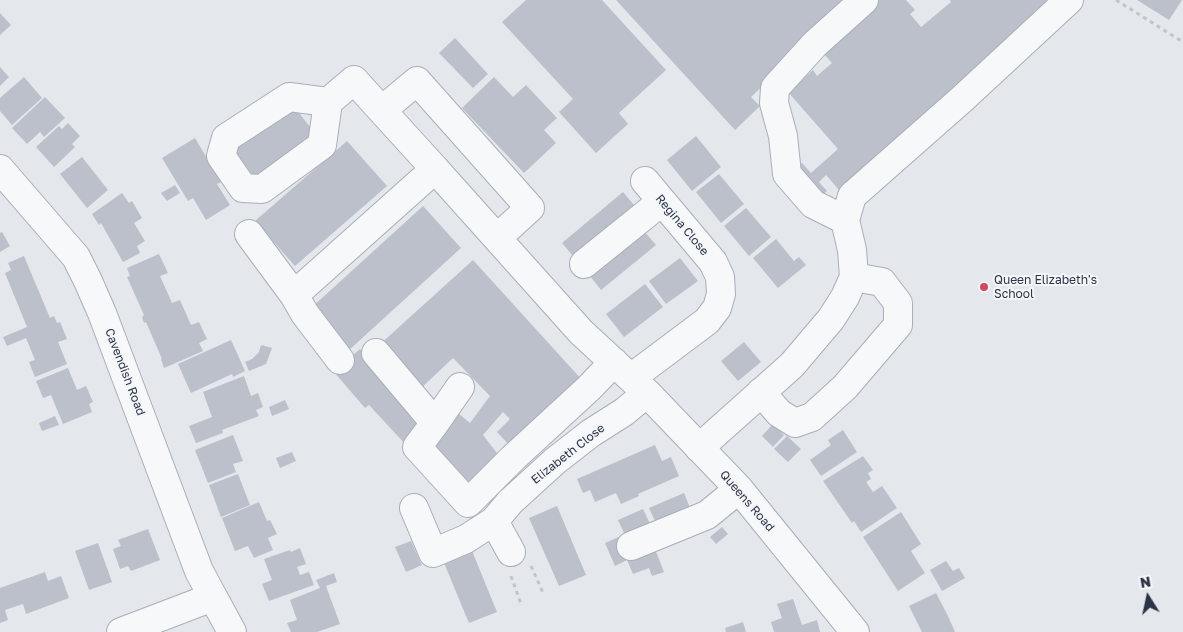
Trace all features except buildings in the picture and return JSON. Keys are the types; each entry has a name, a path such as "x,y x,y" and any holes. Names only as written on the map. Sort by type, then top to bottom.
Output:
{"street":[{"path":"845,220 813,204 787,174 783,136 774,102 775,88 815,44 864,0"},
{"path":"699,448 792,365 831,319 845,297 854,277 852,250 845,220 852,196 961,100 1069,0"},
{"name":"Queens Road","path":"328,102 354,80 581,332 630,378 739,490 855,632"},
{"path":"382,110 417,81 530,208 497,238"},
{"name":"Cavendish Road","path":"0,169 76,257 102,313 200,571 232,632"},
{"path":"294,295 435,169"},
{"name":"Regina Close","path":"584,264 653,191 713,262 720,277 721,294 717,308 707,321 630,378"},
{"path":"249,234 340,360"},
{"path":"761,392 779,413 795,423 812,417 845,387 898,325 898,303 882,282 854,277"},
{"path":"376,353 435,423"},
{"path":"460,387 417,447 468,502 589,388 630,378"},
{"name":"Elizabeth Close","path":"414,508 433,553 466,539 494,521 510,502 556,461 591,433 624,412 630,378"},
{"path":"631,546 707,515 739,490"},
{"path":"494,521 511,552"},
{"path":"121,632 213,597"}],"path":[{"path":"1116,0 1183,42"}],"place":[{"name":"Queen Elizabeth's School","path":"984,287"}]}
